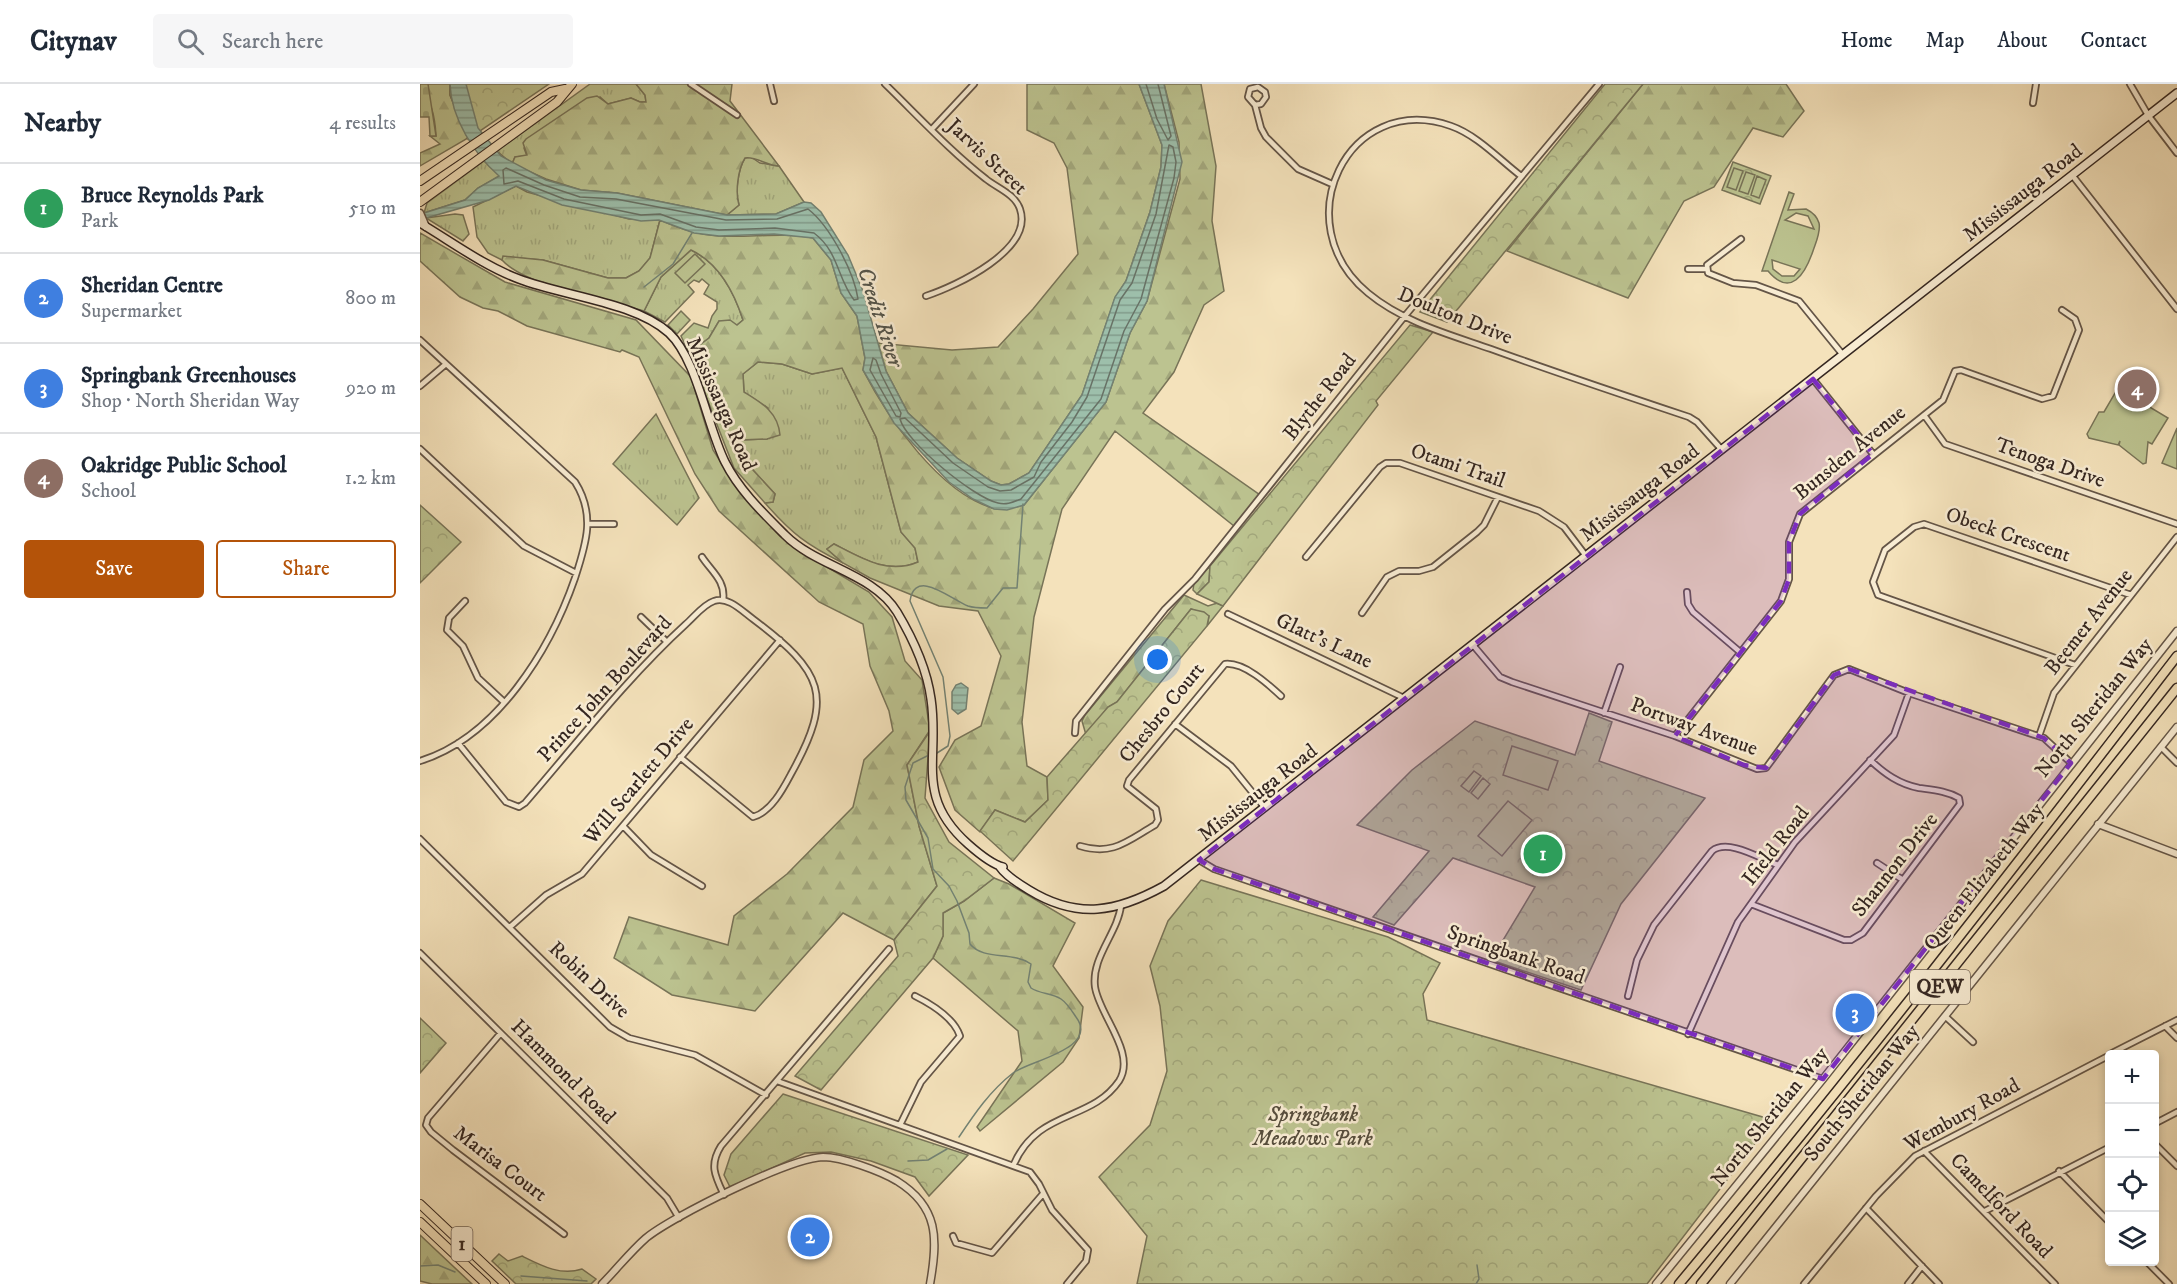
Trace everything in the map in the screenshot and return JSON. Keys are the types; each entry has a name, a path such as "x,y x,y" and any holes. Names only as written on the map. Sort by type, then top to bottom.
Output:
{"highway":[{"name":"Queen Elizabeth Way","path":"1679,1284 1778,1166 1967,929 2177,656"},
{"name":"Queen Elizabeth Way","path":"1701,1284 2177,688"}],"main road":[{"path":"420,181 551,92 569,86"},
{"path":"420,202 557,102 569,86"},
{"name":"Mississauga Road","path":"423,225 515,278 639,314 651,319 668,332 683,352 716,442 736,481 794,543 879,592 896,610 927,679 933,713 931,762 933,787 938,806 954,831 1000,867 1059,899 1082,904 1119,905 1164,886 1199,860 2177,93"},
{"name":"1","path":"420,1204 505,1284"},
{"name":"1","path":"420,1222 486,1284"}],"street":[{"path":"691,84 737,116"},
{"path":"770,84 774,101"},
{"name":"Jarvis Street","path":"885,84 987,180 1010,195 1021,210 1020,228 1006,252 951,288 926,296"},
{"path":"932,129 974,84"},
{"name":"Blythe Road","path":"1075,733 1076,721 1165,609 1195,579 1404,318 1599,84"},
{"path":"2033,103 2036,84"},
{"path":"2130,84 2148,115 2177,153"},
{"path":"1255,105 1261,104 1266,97 1260,86 1253,88 1248,94 1249,100 1255,105 1260,128 1266,137 1298,169 1332,184"},
{"name":"Doulton Drive","path":"1521,176 1462,131 1435,123 1402,122 1371,134 1346,156 1332,184 1327,216 1335,250 1358,284 1404,318 1689,417 1697,422 1722,450"},
{"path":"2072,176 2177,309"},
{"path":"420,213 423,225"},
{"path":"1706,269 1711,261 1741,239"},
{"path":"1688,269 1706,269"},
{"path":"1706,269 1708,273 1733,283 1756,285 1799,301 1843,355"},
{"name":"Bunsden Avenue","path":"1675,736 1781,601 1789,579 1790,542 1800,514 1943,400 1955,371 1961,370 2042,399 2053,396 2079,330 2075,319 2062,310"},
{"path":"420,340 575,482 583,495 590,524 576,573 542,652 504,702 458,743 420,761"},
{"path":"420,386 446,364"},
{"path":"1813,379 1873,454"},
{"name":"Tenoga Drive","path":"1924,415 1945,444 2177,524"},
{"path":"420,449 524,546 576,573"},
{"name":"Otami Trail","path":"1306,556 1386,463 1400,463 1539,511 1552,518 1573,537 1586,556"},
{"path":"1362,612 1388,577 1399,571 1419,571 1433,567 1477,531 1484,525 1498,497"},
{"path":"590,524 614,524"},
{"name":"Obeck Crescent","path":"2075,665 1878,595 1873,582 1885,550 1914,527 1924,524 2131,596"},
{"name":"Beemer Avenue","path":"2039,736 2054,693 2177,537"},
{"path":"681,757 753,817 762,813 782,790 809,740 816,716 815,689 804,664 780,640 723,600 725,590 722,583 702,557"},
{"path":"1687,592 1688,604 1693,612 1740,652"},
{"name":"Prince John Boulevard","path":"458,743 507,802 519,807 667,642 712,601 723,600"},
{"path":"465,601 448,618 447,630 462,646 478,678 504,702"},
{"name":"Glatt's Lane","path":"1228,614 1404,699"},
{"path":"641,617 667,642"},
{"name":"North Sheridan Way","path":"1656,1284 1823,1079 2177,631"},
{"name":"Will Scarlett Drive","path":"510,927 546,895 582,874 780,640"},
{"name":"Portway Avenue","path":"1473,645 1500,677 1675,736 1744,765 1766,768 1834,675 1849,669 1909,693 2039,736 2071,763"},
{"name":"Chesbro Court","path":"1080,846 1097,852 1118,847 1155,825 1158,820 1156,809 1127,786 1132,775 1225,664 1233,664 1263,680 1281,696"},
{"path":"1604,713 1620,667"},
{"name":"Ifield Road","path":"1689,1034 1738,922 1795,842 1894,735 1909,693"},
{"path":"1175,724 1232,766 1265,808"},
{"name":"South Sheridan Way","path":"1730,1284 2177,727"},
{"path":"2161,747 2177,763"},
{"name":"Shannon Drive","path":"1751,904 1834,937 1851,940 1863,933 1958,810 1959,798 1944,792 1903,784 1883,772 1870,760"},
{"path":"2098,824 2177,854"},
{"path":"624,826 651,855 702,886"},
{"name":"Robin Drive","path":"420,839 610,1027 629,1038 695,1056 766,1095"},
{"path":"1628,996 1637,960 1654,925 1712,850 1717,846 1728,846 1778,865"},
{"name":"Springbank Road","path":"1199,860 1214,869 1823,1079"},
{"path":"1877,863 1903,880"},
{"path":"1014,1164 1025,1143 1034,1134 1085,1108 1111,1091 1123,1072 1124,1059 1095,988 1095,974 1100,959 1120,918 1119,905"},
{"path":"724,1196 713,1168 715,1155 889,949"},
{"name":"Hammond Road","path":"420,953 667,1198 679,1218"},
{"path":"900,1125 921,1082 960,1036 955,1025 928,1003 915,996"},
{"path":"1945,1016 1973,1042"},
{"name":"Wembury Road","path":"2119,1050 2177,1020"},
{"path":"2165,1026 2177,1038"},
{"name":"Marisa Court","path":"500,1034 428,1118 426,1125 453,1150 564,1234"},
{"name":"Wembury Road","path":"1804,1284 1866,1208 1915,1156 2105,1058"},
{"path":"777,1081 1014,1164 1035,1178 1042,1195 1059,1220 1088,1250 1086,1261 1067,1284"},
{"path":"2159,1122 2177,1113"},
{"path":"2159,1148 2177,1166"},
{"path":"1985,1211 2105,1149"},
{"name":"Camelford Road","path":"1924,1151 2055,1284"},
{"path":"602,1284 648,1237 679,1218 773,1171 825,1157 887,1175 919,1199 930,1215 935,1234 930,1284"},
{"path":"2059,1172 2105,1219"},
{"path":"953,1236 956,1243 992,1253 1000,1247 1042,1195"},
{"path":"1866,1208 1940,1284"},
{"path":"1908,1284 1922,1266"},
{"path":"2151,1266 2169,1284"}],"highlighted area":[{"path":"1813,379 1873,454 1800,514 1789,542 1789,579 1781,601 1675,736 1744,765 1766,768 1834,675 1849,669 2044,738 2071,763 1823,1079 1214,869 1199,860"}],"green space":[{"path":"420,84 450,84 450,95 468,138 420,166 420,153 440,144 430,136 436,136 433,115 430,103"},
{"path":"420,84 428,84 436,136 430,136 429,117 420,117"},
{"path":"450,84 549,84 468,139 450,95"},
{"path":"590,84 636,84 645,95 646,102 631,98 608,104 600,97 524,148 527,156 515,157 512,164 497,151"},
{"path":"636,84 732,84 730,101 779,166 753,158 745,158 738,181 739,205 727,215 617,193 581,190 546,179 512,164 515,157 527,155 523,143 526,139 587,98 597,96 608,104 631,98 646,102 645,95"},
{"path":"1027,84 1139,84 1162,145 1161,167 1150,212 1126,281 1115,298 1082,395 1029,473 1009,484 1001,485 991,481 957,458 908,413 886,371 878,343 952,350 998,347 1078,254 1067,168 1054,143 1027,130"},
{"path":"1164,84 1201,84 1216,166 1212,221 1224,291 1204,305 1174,372 1143,413 1260,495 1234,526 1115,431 1062,509 1034,617 1022,722 1027,766 1047,777 1048,800 1025,822 995,810 980,832 955,810 939,767 955,740 981,726 1001,656 978,611 939,606 870,578 843,563 827,549 834,544 885,566 907,566 918,562 915,548 901,532 876,437 842,368 812,374 782,364 758,362 743,374 744,392 768,409 779,427 780,435 767,439 741,440 753,470 775,494 773,502 765,503 734,468 689,353 709,338 719,321 730,320 737,325 743,320 730,289 710,262 691,250 661,277 644,311 548,285 529,278 502,260 503,256 543,260 608,278 626,278 639,271 650,258 660,220 688,231 711,235 789,235 813,238 831,260 841,293 857,316 865,358 863,370 900,430 934,470 972,499 996,509 1024,505 1106,402 1130,333 1147,301 1180,179 1179,142"},
{"path":"1605,84 1643,84 1447,322 1420,312"},
{"path":"1643,84 1786,84 1804,111 1783,137 1753,128 1714,187 1684,201 1628,298 1507,251"},
{"path":"751,157 760,163 779,166 804,202 776,214 727,215 739,205 737,187 739,174 745,158"},
{"path":"484,161 500,176 478,188 465,200 424,213 427,203"},
{"path":"1733,162 1771,176 1760,204 1722,190"},
{"path":"1734,168 1743,171 1736,190 1727,187"},
{"path":"1746,172 1755,175 1748,194 1739,191"},
{"path":"1757,176 1766,180 1759,198 1751,195"},
{"path":"516,186 527,192 629,219 660,220 650,258 639,271 626,278 608,278 543,260 504,257 502,260 488,253 477,237 473,207"},
{"path":"1789,192 1794,194 1788,210 1806,209 1817,218 1819,233 1817,241 1806,268 1796,280 1790,283 1784,282 1776,279 1768,271 1762,271","holes":["1796,213 1808,216 1814,229 1785,220","1772,260 1800,269 1794,276 1782,276 1773,269"]},
{"path":"463,215 469,234 463,241 426,218"},
{"path":"420,233 505,282 636,320 691,377 713,450 738,489 800,551 869,592 892,617 905,661 922,680 930,730 907,765 919,826 937,886 894,940 843,913 755,1011 672,995 614,958 629,917 728,945 734,916 787,874 853,807 864,760 893,731 889,711 870,666 863,624 819,602 719,511 695,474 639,357 622,350 620,352 527,326 498,311 483,308 460,297 420,261"},
{"path":"691,250 710,262 724,279 743,320 737,325 719,321 709,338 689,353 681,336 694,323 708,328 717,309 717,302 704,294 709,285 702,279 699,282 694,280 688,285 694,292 665,322 644,311 661,277"},
{"path":"695,254 705,264 685,283 675,273"},
{"path":"681,311 690,320 677,334 668,325"},
{"path":"1410,325 1433,332 1376,401 1378,405 1223,606 1197,594 1209,582 1210,566"},
{"path":"758,362 782,364 812,374 842,368 876,437 901,532 915,548 918,562 907,566 885,566 834,544 827,549 843,563 801,538 765,503 773,502 775,494 753,470 740,440 767,439 768,408 744,392 743,374"},
{"path":"2118,388 2168,418 2152,444 2148,442 2146,463 2143,464 2119,445 2120,441 2118,445 2089,438 2087,434 2099,412 2104,412"},
{"path":"656,414 699,498 677,525 613,464"},
{"path":"2177,428 2177,469 2162,463"},
{"path":"420,505 461,542 420,583"},
{"path":"1210,566 1209,582 1197,594 1193,590 1194,583"},
{"path":"1184,595 1208,606 1217,603 1223,606 1207,626 1209,616 1191,609 1117,702 1108,707 1086,735 1082,721 1085,715"},
{"path":"1191,609 1204,612 1209,616 1207,626 1013,861 980,831 995,810 1025,822 1048,800 1047,777 1108,707 1117,702"},
{"path":"1589,713 1612,722 1599,761 1705,798 1621,904 1581,990 1491,960 1535,887 1453,858 1394,925 1373,917 1429,851 1357,825 1412,770 1475,721 1575,755"},
{"path":"930,731 925,798 949,842 994,878 964,901 943,913 943,936 933,958 821,1090 795,1076 898,956 894,940 937,886 919,826 907,765"},
{"path":"1512,746 1558,761 1548,790 1503,775"},
{"path":"1474,771 1481,776 1469,792 1461,786"},
{"path":"1483,778 1490,784 1478,799 1471,793"},
{"path":"1508,801 1532,820 1502,856 1478,836"},
{"path":"994,878 1009,884 1075,923 1053,966 1083,1007 1079,1038 1063,1062 980,1131 977,1127 1022,1061 1018,1031 933,958 943,936 943,913 964,901"},
{"name":"Springbank Meadows Park","path":"1201,880 1388,937 1440,963 1423,994 1427,1020 1773,1120 1647,1284 1137,1284 1147,1236 1099,1177 1150,1125 1167,1071 1160,1006 1150,966 1168,921"},
{"path":"420,1018 446,1043 420,1073"},
{"path":"783,1094 968,1155 929,1196 915,1177 871,1161 831,1152 805,1153 730,1187 724,1175 731,1154"},
{"path":"420,1235 472,1284 432,1284 420,1281"},
{"path":"499,1254 508,1261 522,1256 559,1271 582,1269 596,1279 591,1284 516,1284 492,1261"}],"water":[{"name":"Credit River","path":"450,84 466,84 478,128 501,156 546,180 581,190 617,193 727,215 776,214 804,202 811,203 821,212 848,255 863,291 886,371 908,413 957,458 991,481 1001,485 1009,484 1029,473 1082,395 1115,297 1126,281 1150,212 1161,167 1162,145 1139,84 1164,84 1182,162 1147,301 1130,333 1106,402 1024,505 1007,510 994,509 973,499 949,482 894,423 863,370 865,358 857,316 841,293 831,260 813,238 774,234 719,236 694,233 659,220 641,221 562,205 516,186 489,200 426,218 424,213 465,200 478,188 499,176 481,157 459,122 451,97"},
{"path":"961,683 968,688 966,709 958,714 952,709 952,692 956,685"}],"waterway":[{"path":"644,287 673,264 692,233"},
{"path":"937,753 948,746 950,736 943,677 910,601 913,591 926,586 968,606 987,608 1003,588 1017,588 1023,504"},
{"path":"929,755 913,763 905,787 906,800 928,838 933,869 949,886 957,901 969,933 970,944 983,952 1015,958 1031,964 1028,982 1031,988 1063,1001 1076,1017 1081,1028 1078,1038 1071,1046 1021,1068 997,1087 959,1137"},
{"path":"908,1161 928,1160 947,1149"},
{"path":"420,1266 438,1265 455,1272"},
{"path":"1476,1284 1479,1279 1477,1265"},
{"path":"521,1276 587,1281"}],"place":[{"name":"Oakridge Public School","path":"2137,389"},
{"name":"Bruce Reynolds Park","path":"1543,854"},
{"name":"Springbank Greenhouses","path":"1855,1013"},
{"name":"Sheridan Centre","path":"810,1237"}]}
